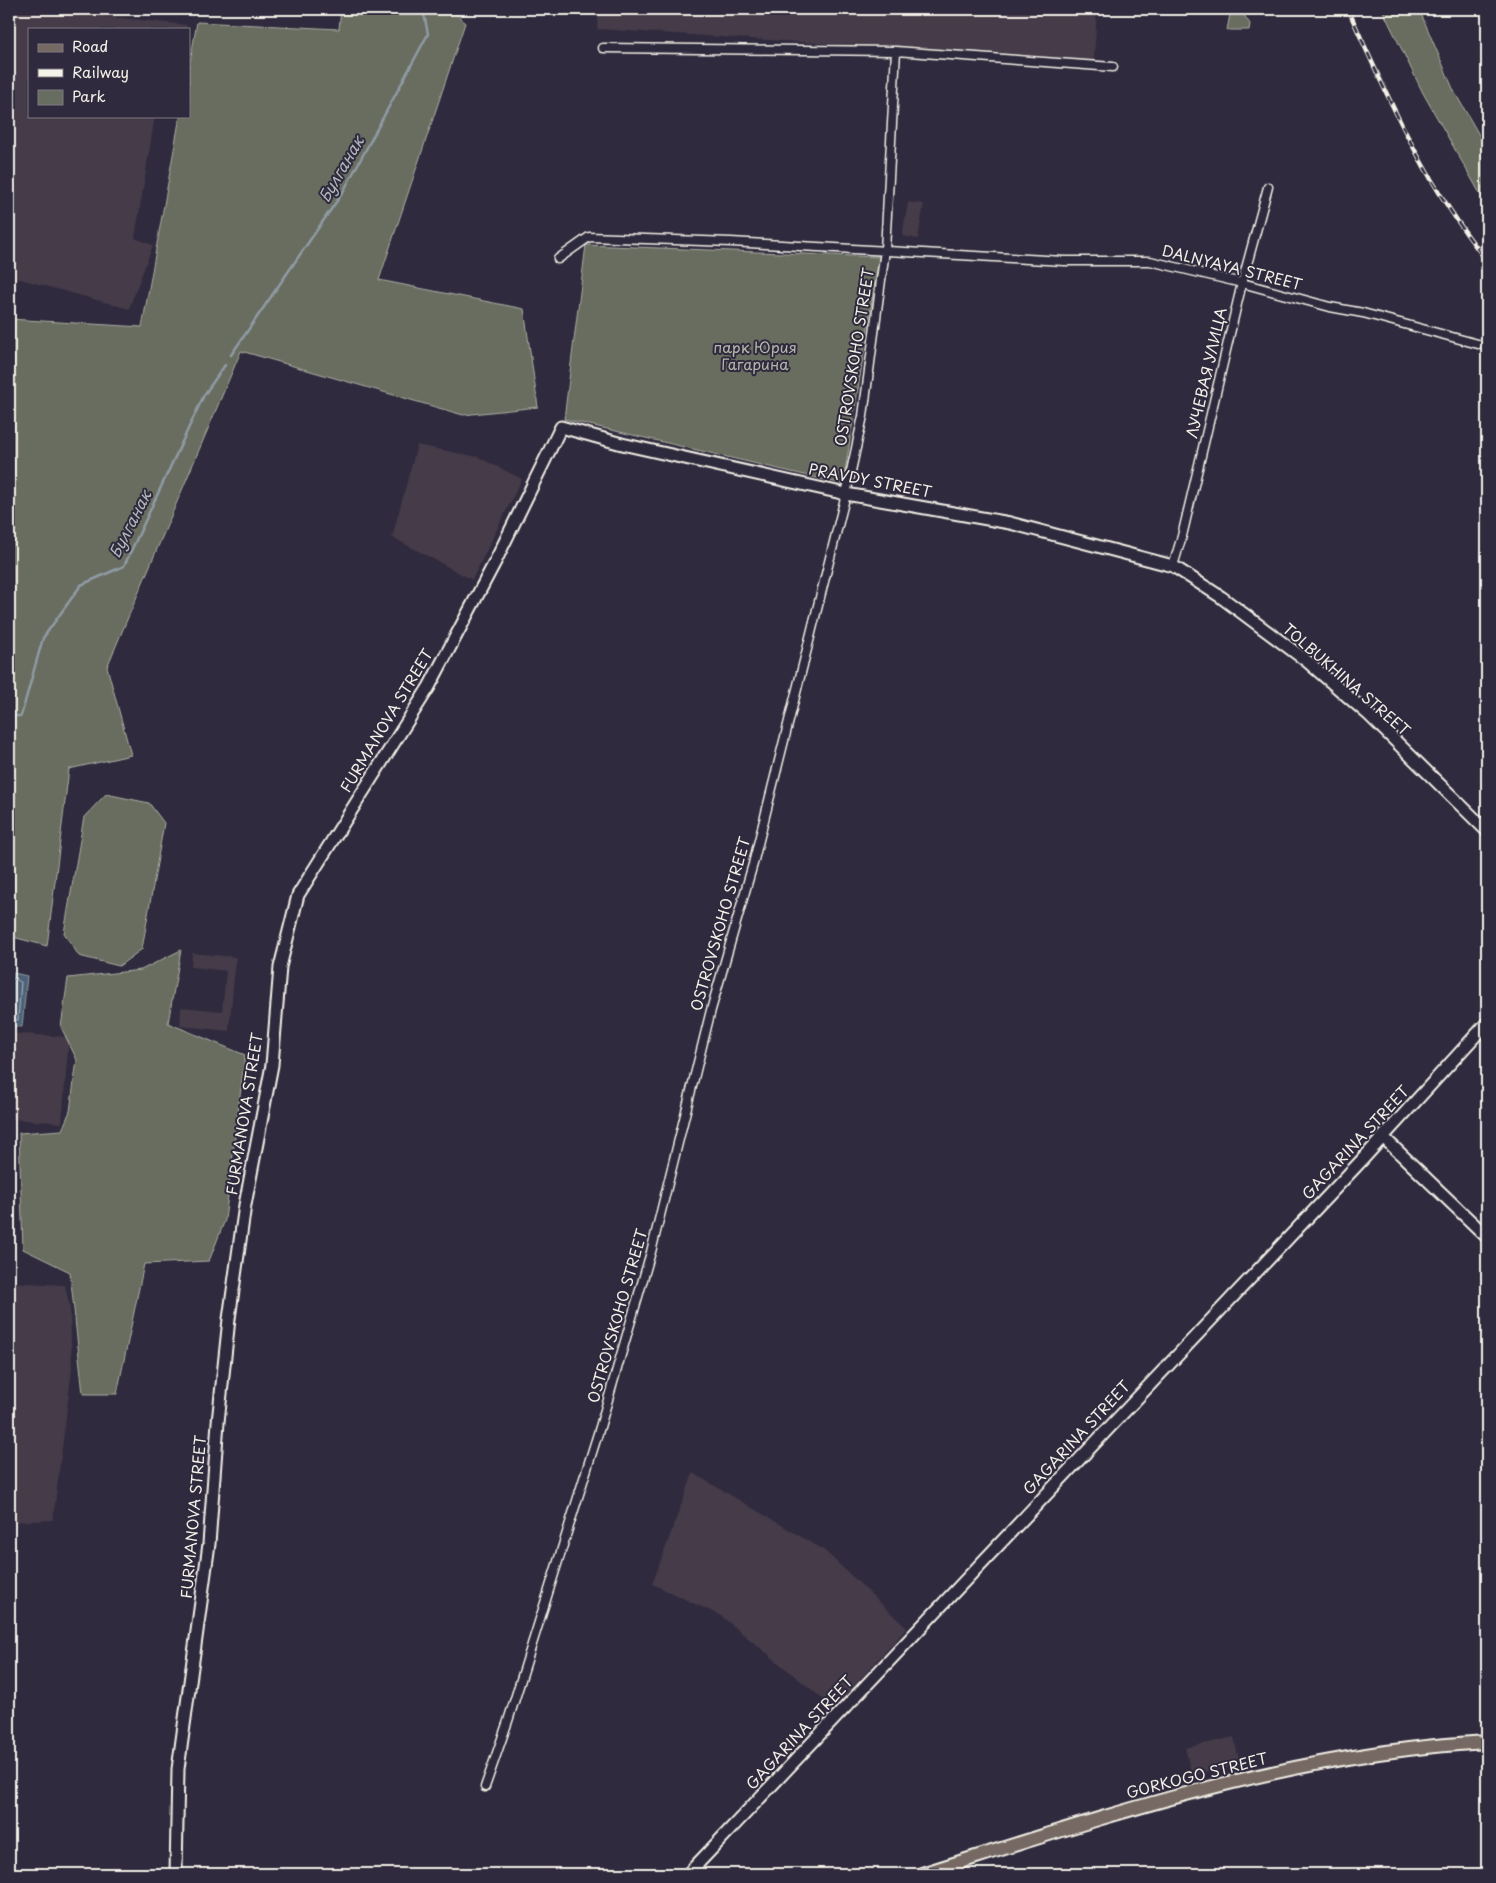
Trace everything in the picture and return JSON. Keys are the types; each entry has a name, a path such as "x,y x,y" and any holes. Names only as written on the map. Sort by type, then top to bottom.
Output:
{"main road":[{"name":"PRAVDY STREET","path":"561,427 622,444 846,494 1010,523 1173,566"},
{"name":"FURMANOVA STREET","path":"176,1874 178,1769 209,1544 218,1422 229,1319 245,1205 272,1065 280,967 298,895 429,687 495,562 561,427"},
{"name":"TOLBUKHINA STREET","path":"1173,566 1220,597 1296,652 1368,714 1487,831"},
{"name":"GAGARINA STREET","path":"689,1874 1383,1137 1487,1023"},
{"path":"1383,1137 1487,1237"},
{"name":"GORKOGO STREET","path":"922,1874 1152,1802 1250,1778 1375,1753 1487,1742"}],"street":[{"path":"603,48 896,51 1113,67"},
{"name":"OSTROVSKOHO STREET","path":"485,1787 508,1721 600,1427 651,1252 710,1010 753,864 846,494 863,416 885,250 896,51"},
{"name":"ЛУЧЕВАЯ УЛИЦА","path":"1173,566 1242,283 1268,187"},
{"name":"DALNYAYA STREET","path":"558,259 589,237 885,250 1064,261 1150,261 1330,307 1363,313 1478,344"}],"shaded area":[{"path":"9,9 37,9 187,25 186,28 28,28 28,118 155,118 135,238 153,245 129,309 9,276"},
{"path":"598,9 1097,9 1094,61 597,29"},
{"path":"908,202 924,204 918,239 902,236"},
{"path":"417,445 478,457 522,479 472,580 392,537"},
{"path":"192,953 236,957 229,1031 180,1026 181,1007 222,1011 226,971 191,967"},
{"path":"9,1033 69,1037 62,1123 11,1119 9,1137"},
{"path":"9,1269 10,1282 65,1285 70,1308 72,1369 53,1520 9,1522"},
{"path":"693,1473 824,1550 907,1628 834,1708 721,1616 652,1584"},
{"path":"1234,1737 1240,1765 1192,1776 1185,1748"}],"green space":[{"path":"341,9 452,9 465,23 379,280 524,309 538,407 463,415 241,351 107,667 131,755 69,769 47,946 9,936 9,319 142,327 180,118 190,118 190,62 197,22 339,29"},
{"path":"1231,9 1240,9 1250,24 1249,30 1227,30"},
{"path":"1382,9 1419,9 1454,91 1487,149 1487,206 1423,93"},
{"name":"парк Юрия Гагарина","path":"586,245 879,257 843,484 564,419"},
{"path":"106,794 149,803 164,823 142,949 119,966 79,956 64,933 84,817"},
{"path":"181,950 168,1023 245,1055 225,1220 209,1261 144,1264 117,1394 83,1394 70,1272 23,1249 19,1133 62,1130 70,1111 77,1060 61,1027 68,978 141,970"}],"water":[{"path":"9,972 27,976 22,1027 9,1026"}],"waterway":[{"name":"Булганак","path":"231,355 343,192 428,34 423,9"},
{"name":"Булганак","path":"9,716 21,716 43,638 81,585 124,566 204,395 225,365"}],"railway":[{"path":"1348,9 1393,108 1426,171 1465,232 1487,261"}]}
